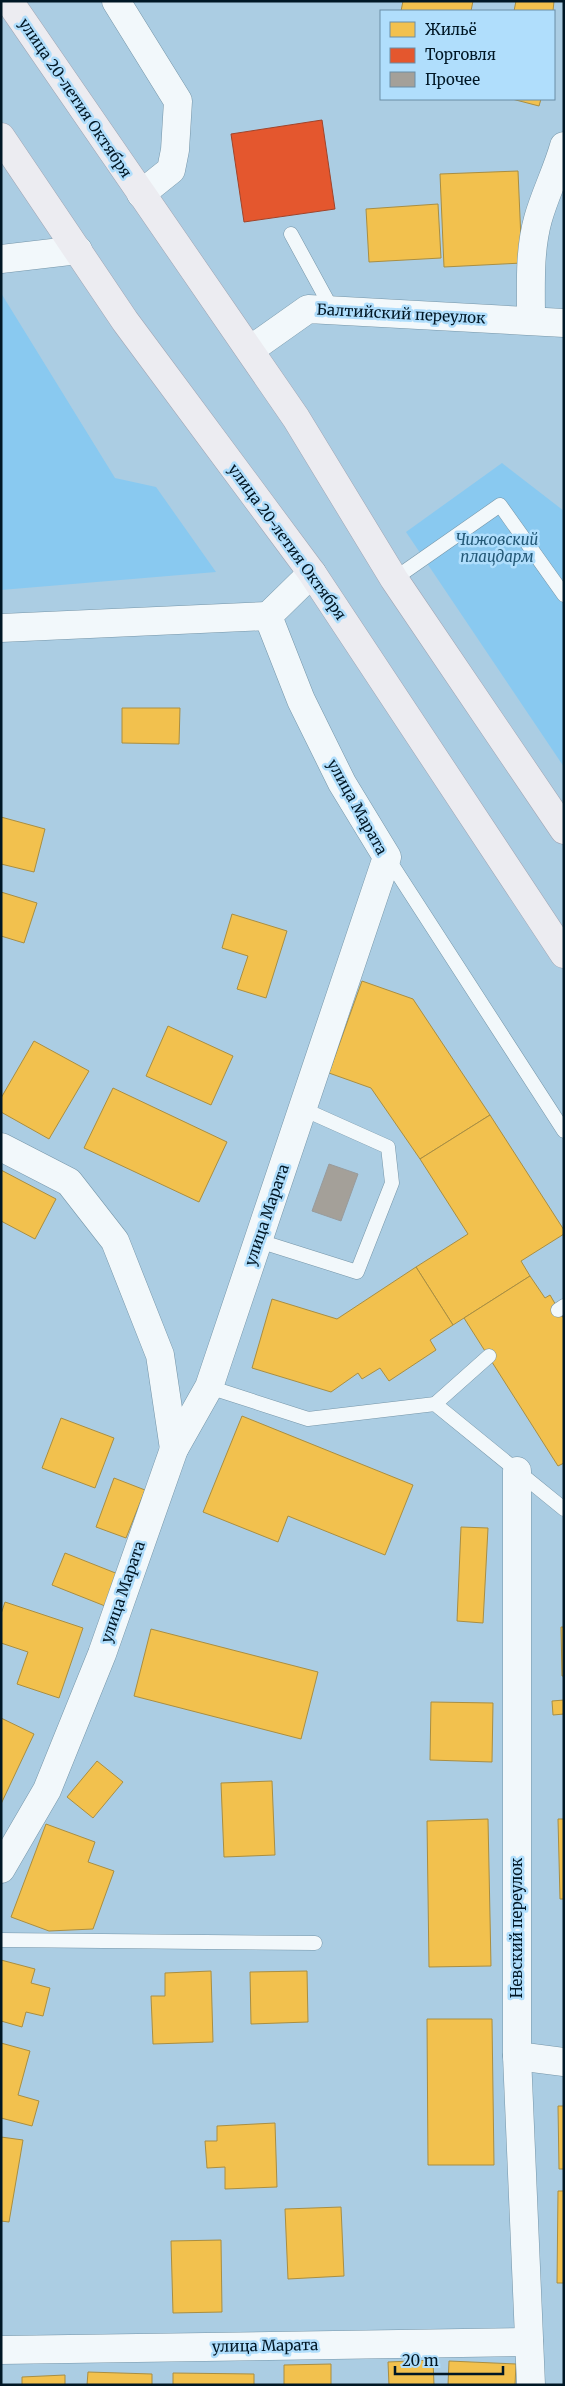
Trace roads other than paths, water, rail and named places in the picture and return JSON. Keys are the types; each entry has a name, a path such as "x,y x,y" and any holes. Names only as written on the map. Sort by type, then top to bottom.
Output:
{"main road":[{"name":"улица 20-летия Октября","path":"9,1 140,194 296,418 394,578 564,830"},
{"name":"улица 20-летия Октября","path":"1,137 125,321 312,573 564,954"}],"street":[{"name":"улица 20-летия Октября","path":"116,1 178,101 175,150 171,170 140,194"},
{"path":"530,320 532,259 538,220 564,146"},
{"path":"1,260 78,250"},
{"name":"Балтийский переулок","path":"250,350 308,310 564,323"},
{"path":"1,628 268,616 312,573"},
{"name":"улица Марата","path":"1,1869 47,1790 102,1654 174,1449 209,1387 387,857 342,783 301,700 268,616"},
{"path":"1,1147 69,1182 115,1241 160,1355 174,1449"},
{"name":"Невский переулок","path":"517,1471 517,2056 531,2385"},
{"path":"517,2056 564,2062"},
{"name":"улица Марата","path":"1,2350 529,2342"}],"lane":[{"path":"291,234 333,311"},
{"path":"394,578 500,505 564,595"},
{"path":"387,857 564,1131"},
{"path":"259,1241 357,1272 392,1183 388,1147 303,1109"},
{"path":"209,1387 308,1418 435,1404 489,1356"},
{"path":"435,1404 564,1509"},
{"path":"1,1940 315,1943"}],"park label":[{"name":"Чижовский плацдарм","path":"497,548"}]}
